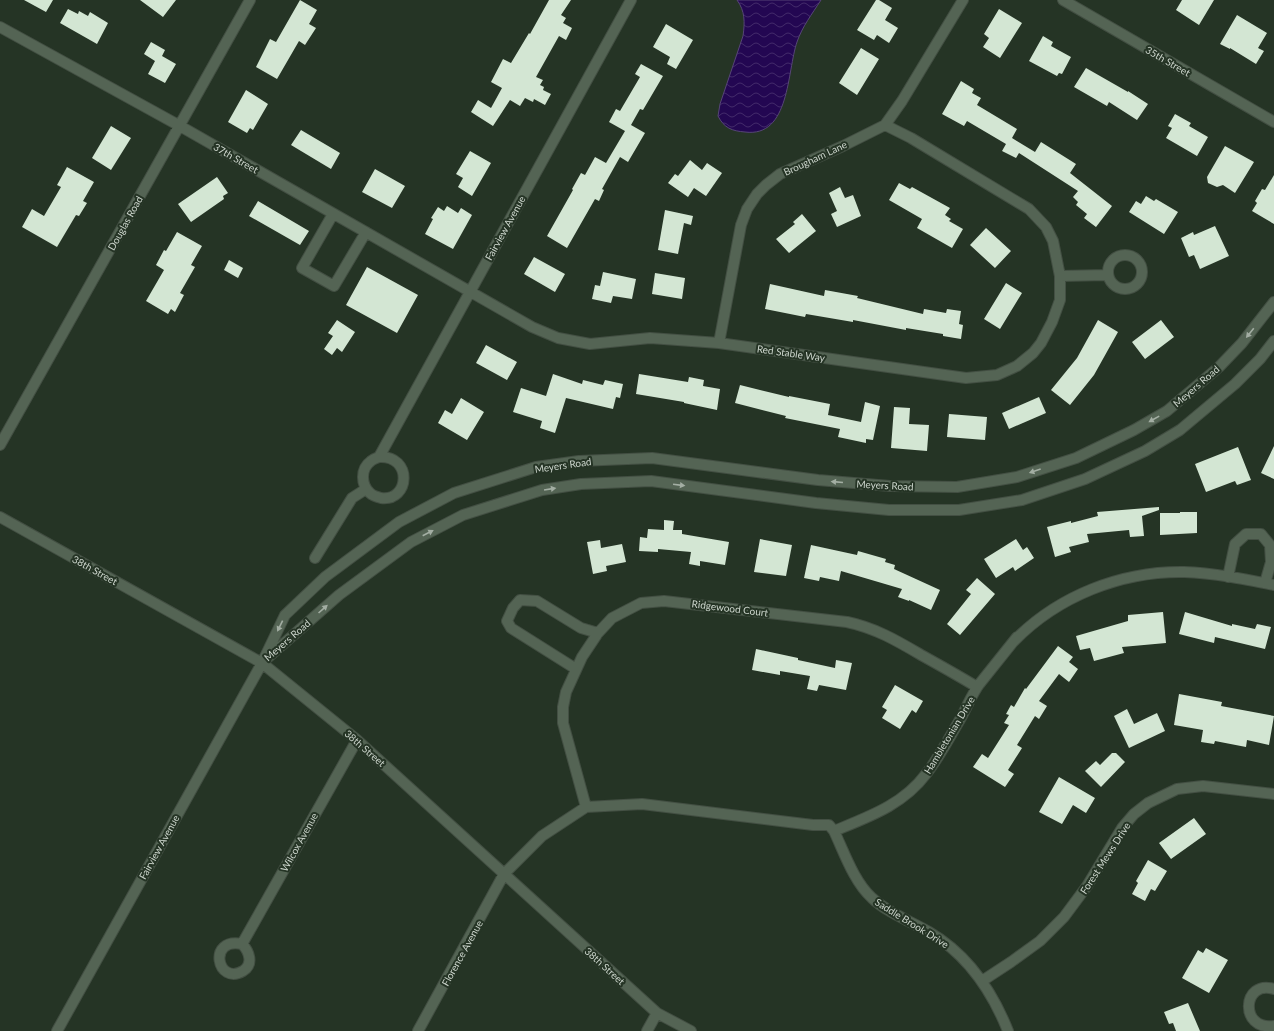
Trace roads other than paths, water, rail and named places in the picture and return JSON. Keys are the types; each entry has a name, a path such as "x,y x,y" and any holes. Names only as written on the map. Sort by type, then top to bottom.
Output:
{"street":[{"name":"Douglas Road","path":"0,445 250,0"},
{"name":"Fairview Avenue","path":"366,489 363,483 363,472 370,461 379,457 632,0"},
{"name":"Brougham Lane","path":"719,343 741,225 747,209 757,194 780,174 843,146 885,125 902,101 963,0"},
{"name":"35th Street","path":"1063,0 1274,122"},
{"name":"37th Street","path":"0,27 180,126 470,292"},
{"name":"Red Stable Way","path":"470,292 532,327 569,342 602,344 661,338 719,343 966,378 996,375 1017,366 1041,343 1052,322 1060,300 1060,276 1053,241 1046,227 1029,209 911,138 885,125"},
{"path":"333,214 302,268 334,286 366,232"},
{"path":"1060,276 1107,276"},
{"name":"Meyers Road","path":"262,662 285,615 325,576 399,522 454,493 536,467 579,461 652,458 818,480 890,486 958,487 1017,477 1076,458 1134,430 1167,411 1220,367 1242,343 1274,302"},
{"name":"Meyers Road","path":"262,662 339,595 411,542 462,515 542,490 581,484 651,482 816,503 889,510 959,510 1022,500 1084,479 1145,450 1180,430 1235,384 1274,341"},
{"path":"315,558 352,498 366,489 371,494 383,498 393,496 402,487 404,473 399,464 390,458 379,457"},
{"name":"38th Street","path":"0,518 262,662 357,740 657,1013 691,1031"},
{"path":"977,687 1017,637 1036,621 1059,605 1074,597 1126,577 1183,572 1208,574 1270,584 1270,545 1260,534 1246,534 1235,544 1228,577"},
{"path":"576,669 511,628 507,621 513,608 520,600 537,601 581,628 598,633"},
{"name":"Ridgewood Court","path":"586,807 563,723 566,692 587,648 598,633 612,618 641,603 664,602 847,622 878,631 977,687"},
{"name":"Fairview Avenue","path":"56,1031 262,662"},
{"name":"Hambletonian Drive","path":"834,831 880,812 898,801 919,782 932,766 977,687"},
{"name":"Wilcox Avenue","path":"242,944 357,740"},
{"name":"Forest Mews Drive","path":"982,981 1040,941 1064,917 1087,886 1122,828 1134,814 1148,803 1177,789 1203,786 1274,794"},
{"path":"504,874 542,836 586,807 628,804 656,806 813,825 829,825 834,831"},
{"name":"Saddle Brook Drive","path":"834,831 859,882 872,898 884,907 943,941 964,960 982,981 1001,1013 1008,1031"},
{"name":"Florence Avenue","path":"418,1031 504,874"},
{"path":"1274,988 1269,987 1257,990 1251,997 1248,1006 1252,1018 1257,1024 1266,1027 1274,1026"},
{"path":"647,1031 657,1013"}],"water":[{"path":"737,0 821,0 799,36 788,85 779,114 771,125 760,131 745,132 732,130 720,120 718,116 720,104 743,36 744,17 742,8"}]}
